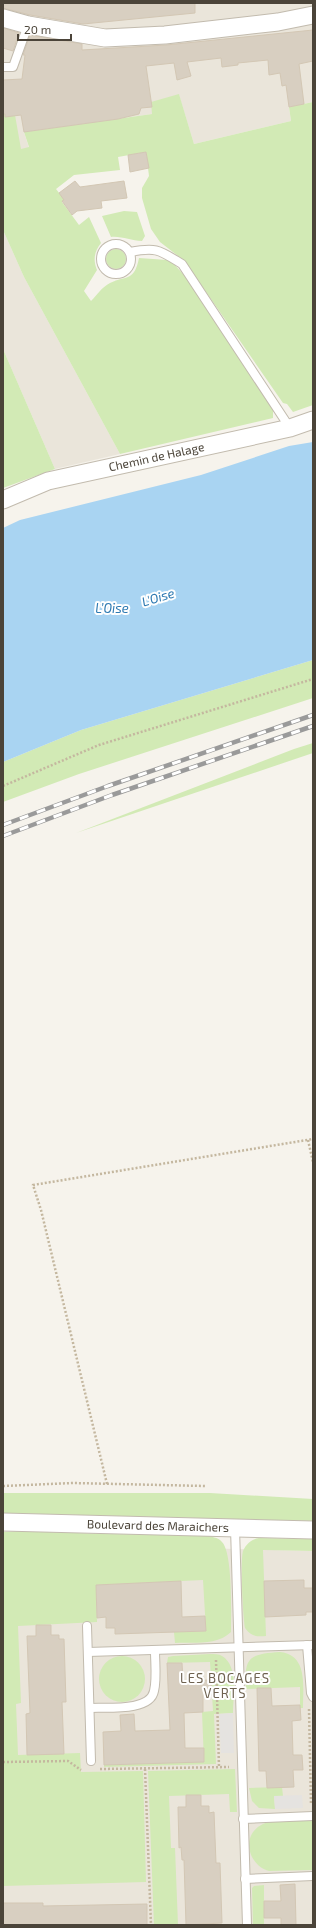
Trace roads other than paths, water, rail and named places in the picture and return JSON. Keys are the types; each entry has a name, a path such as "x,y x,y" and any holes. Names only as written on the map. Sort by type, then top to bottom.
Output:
{"street":[{"path":"3,18 28,25 105,38 165,34 278,22 313,15"},
{"name":"Chemin de Halage","path":"3,500 48,481 290,428 313,420"},
{"name":"Boulevard des Maraichers","path":"3,1522 313,1530"}],"lane":[{"path":"3,67 13,67 28,25"},
{"path":"130,252 148,249 159,250 182,264 290,428"},
{"path":"235,1528 247,1925"},
{"path":"87,1626 92,1761"},
{"path":"88,1652 310,1645 311,1693 313,1697"},
{"path":"90,1708 133,1706 146,1702 155,1690 155,1651"},
{"path":"244,1819 312,1816"},
{"path":"245,1879 313,1876"}],"water":[{"name":"L’Oise","path":"313,442 313,660 81,730 3,762 3,528 20,520 201,475 289,446"}],"railway":[{"path":"3,825 108,786 313,715"},
{"path":"3,836 112,795 313,726"}],"district":[{"name":"LES BOCAGES VERTS","path":"225,1686"}],"water label":[{"name":"L'Oise","path":"158,597"}]}
